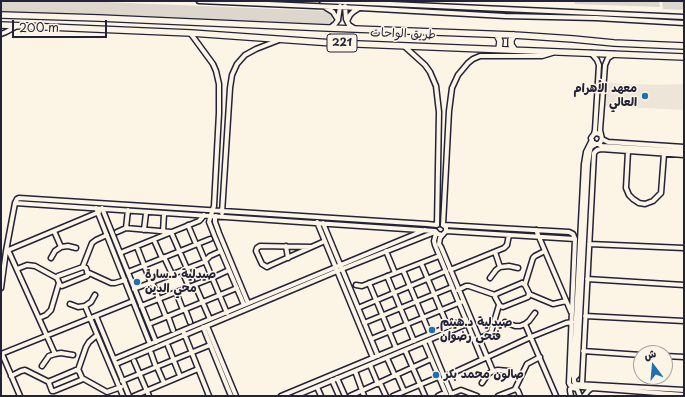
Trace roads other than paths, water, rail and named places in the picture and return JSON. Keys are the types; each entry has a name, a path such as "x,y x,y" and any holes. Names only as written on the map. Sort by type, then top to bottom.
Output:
{"highway":[{"name":"طريق الواحات","path":"1,15 514,35 614,43 684,46"},
{"name":"طريق الواحات","path":"1,25 404,46 684,56"},
{"path":"497,35 500,42 498,49"},
{"path":"514,35 510,42 514,49"}],"street":[{"path":"199,1 449,12 500,16 596,18 684,23"},
{"path":"322,1 684,17"},
{"path":"328,28 335,24 338,20 340,2"},
{"path":"345,2 345,17 351,27 355,29"},
{"path":"388,4 388,9"},
{"path":"396,4 396,10"},
{"path":"325,7 333,12 338,20"},
{"path":"347,22 350,15 360,8"},
{"path":"500,9 500,16"},
{"path":"505,9 505,16"},
{"path":"1,34 18,25"},
{"path":"192,34 213,64 218,77 219,113 215,200 210,222 215,237 246,304"},
{"path":"246,304 236,288 215,237 215,217 218,216 222,210 223,201 230,84 235,68 242,58 256,49 279,40"},
{"path":"404,46 425,65 436,86 439,112 437,225 435,232 439,256 458,290 467,322 484,359 493,371"},
{"path":"446,231 444,225 449,111 452,88 458,75 468,63 480,56 542,56 556,51"},
{"path":"591,52 597,60 599,66 595,130 586,152 584,164 580,282 573,375 574,383 684,390"},
{"path":"574,378 576,376 585,316 589,244 587,231 589,157 591,147 600,143 601,112 606,63 608,58 614,54"},
{"path":"219,94 229,95"},
{"path":"597,102 602,102"},
{"path":"596,112 601,112"},
{"path":"594,134 597,133 608,142 684,147"},
{"path":"592,140 594,143 602,146 647,150 684,151"},
{"path":"582,384 583,351 580,282 587,231 594,153 601,149 628,151 647,150 664,154 684,155"},
{"path":"628,151 626,188 633,200 638,203 645,204 653,201 661,193 664,154"},
{"path":"1,288 15,202 21,197 437,225 569,232 573,234 575,239 569,384 572,386 592,388 684,395"},
{"path":"215,200 219,202 223,201"},
{"path":"15,202 402,228 427,230 442,235"},
{"path":"157,212 158,206"},
{"path":"96,208 150,344"},
{"path":"7,251 98,213 102,209"},
{"path":"102,209 156,342"},
{"path":"126,228 128,210"},
{"path":"144,230 146,214"},
{"path":"163,232 164,214"},
{"path":"278,220 279,214"},
{"path":"120,253 199,221 204,215"},
{"path":"366,226 367,220"},
{"path":"317,222 337,269 371,339 376,357"},
{"path":"323,223 376,357"},
{"path":"427,224 427,230"},
{"path":"188,225 227,314"},
{"path":"117,232 126,228 171,232"},
{"path":"402,228 406,232 405,238"},
{"path":"116,364 133,359 183,333 427,230"},
{"path":"536,230 572,314"},
{"path":"54,231 61,247"},
{"path":"436,243 446,231 575,239"},
{"path":"171,232 192,280"},
{"path":"373,254 386,251 435,232"},
{"path":"59,283 62,286 87,277 88,275 84,266 92,243 107,235"},
{"path":"357,310 376,300 506,247 509,235"},
{"path":"426,236 430,236 436,243 448,271 452,287 461,302 478,339 484,359"},
{"path":"128,272 215,237"},
{"path":"154,240 172,274"},
{"path":"311,247 260,246 256,250 256,253 262,264 269,266 325,241"},
{"path":"589,244 684,248"},
{"path":"51,258 55,251 61,247 68,246 76,248"},
{"path":"112,248 117,246"},
{"path":"137,246 173,330"},
{"path":"286,246 288,258"},
{"path":"7,251 17,269 55,354"},
{"path":"386,251 395,273"},
{"path":"545,251 533,258 525,284 529,294 554,305 566,301"},
{"path":"134,289 204,262 210,256 222,252"},
{"path":"495,252 500,267"},
{"path":"356,285 362,286 369,284 439,256"},
{"path":"421,263 448,327"},
{"path":"17,269 31,265 57,278 59,283 51,310 46,315 39,318"},
{"path":"57,278 58,276 84,266"},
{"path":"490,278 500,267 509,266 518,268"},
{"path":"141,306 229,270"},
{"path":"403,270 430,334"},
{"path":"182,271 189,287"},
{"path":"87,272 111,283 125,280"},
{"path":"387,276 414,341"},
{"path":"587,279 684,285"},
{"path":"458,290 469,286 495,295 522,283 525,284"},
{"path":"369,284 396,348"},
{"path":"195,285 209,317"},
{"path":"364,323 452,287"},
{"path":"149,324 236,288"},
{"path":"114,359 150,344 205,327 246,304 288,289"},
{"path":"176,292 190,322"},
{"path":"499,305 503,307 528,297 529,294"},
{"path":"70,304 78,307 85,306 91,302 95,295"},
{"path":"478,339 492,332 499,305 495,295"},
{"path":"20,396 1,354 133,301"},
{"path":"371,339 461,302"},
{"path":"85,306 123,396"},
{"path":"505,322 514,326 520,326 529,321 534,313"},
{"path":"96,316 129,396"},
{"path":"585,316 684,322"},
{"path":"281,396 430,334 467,322"},
{"path":"294,391 296,396 304,394 332,380 387,358 467,322"},
{"path":"444,377 531,337 572,322"},
{"path":"525,324 556,396"},
{"path":"205,327 210,345 231,396"},
{"path":"205,327 236,396"},
{"path":"183,333 209,396"},
{"path":"97,334 86,346 78,370 82,378 107,392 125,386"},
{"path":"426,341 431,360 446,395"},
{"path":"426,341 444,377 446,395"},
{"path":"122,381 210,345"},
{"path":"168,346 180,376"},
{"path":"405,350 425,396"},
{"path":"583,351 633,354"},
{"path":"42,366 50,356 55,354 61,353 73,355"},
{"path":"129,353 149,396"},
{"path":"151,354 164,383"},
{"path":"673,356 684,357"},
{"path":"387,358 404,393"},
{"path":"498,396 515,389 527,364 540,358"},
{"path":"350,396 431,360"},
{"path":"370,365 386,396"},
{"path":"348,368 350,373"},
{"path":"134,396 198,369"},
{"path":"11,376 25,370 49,382 53,394 80,381 82,378"},
{"path":"49,382 50,380 78,370"},
{"path":"355,371 364,396"},
{"path":"482,383 488,374 493,371 509,371"},
{"path":"337,378 345,396"},
{"path":"393,396 404,393 420,384 436,378"},
{"path":"332,380 339,396"},
{"path":"317,387 320,396"},
{"path":"571,396 570,389 572,388 577,389 580,396"},
{"path":"584,396 592,388"},
{"path":"515,389 518,390 520,396"},
{"path":"446,395 462,390 477,396"},
{"path":"628,391 628,396"}],"place":[{"name":"معهد الأهرام العالي","path":"645,96"},
{"name":"صيدلية د.سارة محي الدين","path":"137,282"},
{"name":"صيدلية د.هيثم فتحى رضوان","path":"432,330"},
{"name":"صالون محمد بكر","path":"436,375"}]}
